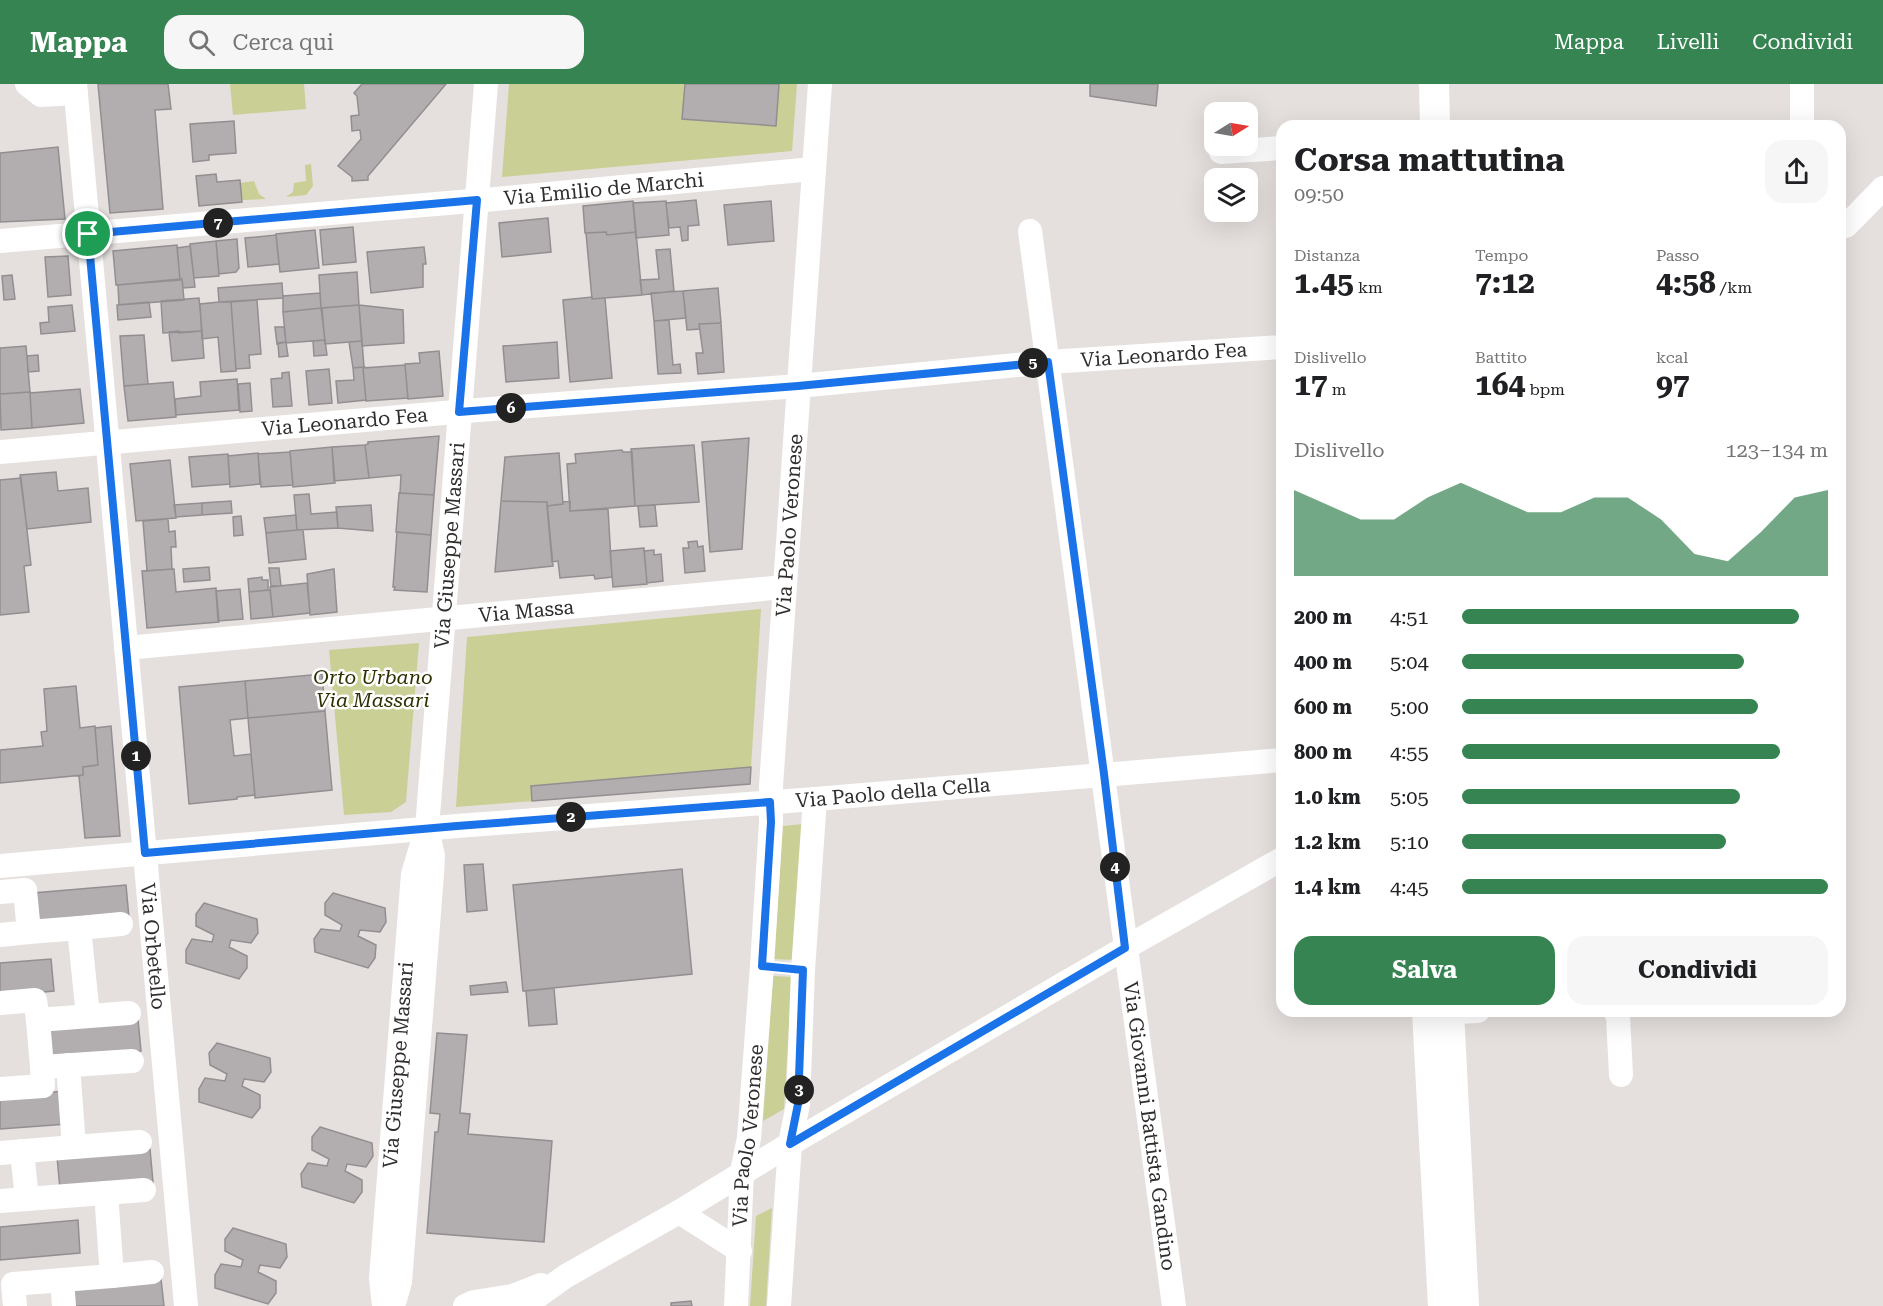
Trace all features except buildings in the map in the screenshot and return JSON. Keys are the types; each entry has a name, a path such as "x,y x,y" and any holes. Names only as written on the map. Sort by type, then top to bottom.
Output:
{"main road":[{"path":"1414,84 1414,120"},
{"path":"1434,84 1435,120"},
{"path":"1438,1017 1443,1306"},
{"path":"1438,1017 1464,1306"}],"street":[{"path":"27,84 41,95 75,89"},
{"name":"Via Giuseppe Massari","path":"384,1306 381,1278 412,874 427,828 486,84"},
{"name":"Via Paolo Veronese","path":"736,1306 742,1172 749,1138 762,966 784,587 820,84"},
{"path":"1802,84 1802,120"},
{"name":"Via Orbetello","path":"75,89 186,1306"},
{"path":"1258,150 1276,148"},
{"name":"Via Emilio de Marchi","path":"0,241 813,169"},
{"path":"1846,226 1883,188"},
{"path":"1030,231 1104,774 1125,948"},
{"name":"Via Leonardo Fea","path":"0,452 459,412 798,386 1048,362 1276,348"},
{"name":"Via Massa","path":"126,648 784,587"},
{"name":"Via Paolo della Cella","path":"0,866 427,828 815,799 1276,760"},
{"name":"Via Paolo Veronese","path":"778,1306 790,1144 798,1104 803,970 815,799"},
{"name":"Via Giuseppe Massari","path":"393,1306 400,1281 432,874 433,856 427,828"},
{"name":"Via Giovanni Battista Gandino","path":"465,1306 474,1302 511,1303 566,1275 679,1212 742,1172 1276,862"},
{"path":"0,892 25,890 29,932"},
{"path":"0,934 121,924"},
{"path":"79,928 88,1016"},
{"name":"Via Giovanni Battista Gandino","path":"1125,948 1174,1306"},
{"path":"762,966 803,970"},
{"path":"0,1003 35,1000 44,1086 0,1089"},
{"path":"38,1020 129,1012"},
{"path":"1618,1017 1621,1075"},
{"path":"42,1067 132,1061"},
{"path":"68,1065 74,1147"},
{"path":"27,1199 11,1152 140,1142"},
{"path":"0,1201 144,1190"},
{"path":"106,1193 112,1276"},
{"path":"679,1212 740,1251"},
{"path":"9,1292 62,1280 153,1272"},
{"path":"62,1280 64,1306"}],"green space":[{"path":"230,84 304,84 306,109 233,115"},
{"path":"509,84 797,84 792,151 502,177"},
{"path":"311,164 313,186 306,195 286,197 293,192 294,183 306,181 305,165"},
{"path":"254,181 259,194 266,199 242,200 240,183"},
{"path":"761,609 750,784 456,807 467,637"},
{"name":"Orto Urbano Via Massari","path":"419,643 406,802 391,812 344,815 329,650"},
{"path":"803,824 794,960 774,959 783,826"},
{"path":"773,976 792,977 784,1109 763,1121"},
{"path":"772,1208 766,1306 750,1306 756,1216"}],"route":[{"path":"477,200 459,412 798,386 1048,362 1104,774 1125,948 790,1144 798,1104 803,970 762,966 771,822 770,802 145,853 88,234 477,200"}]}
